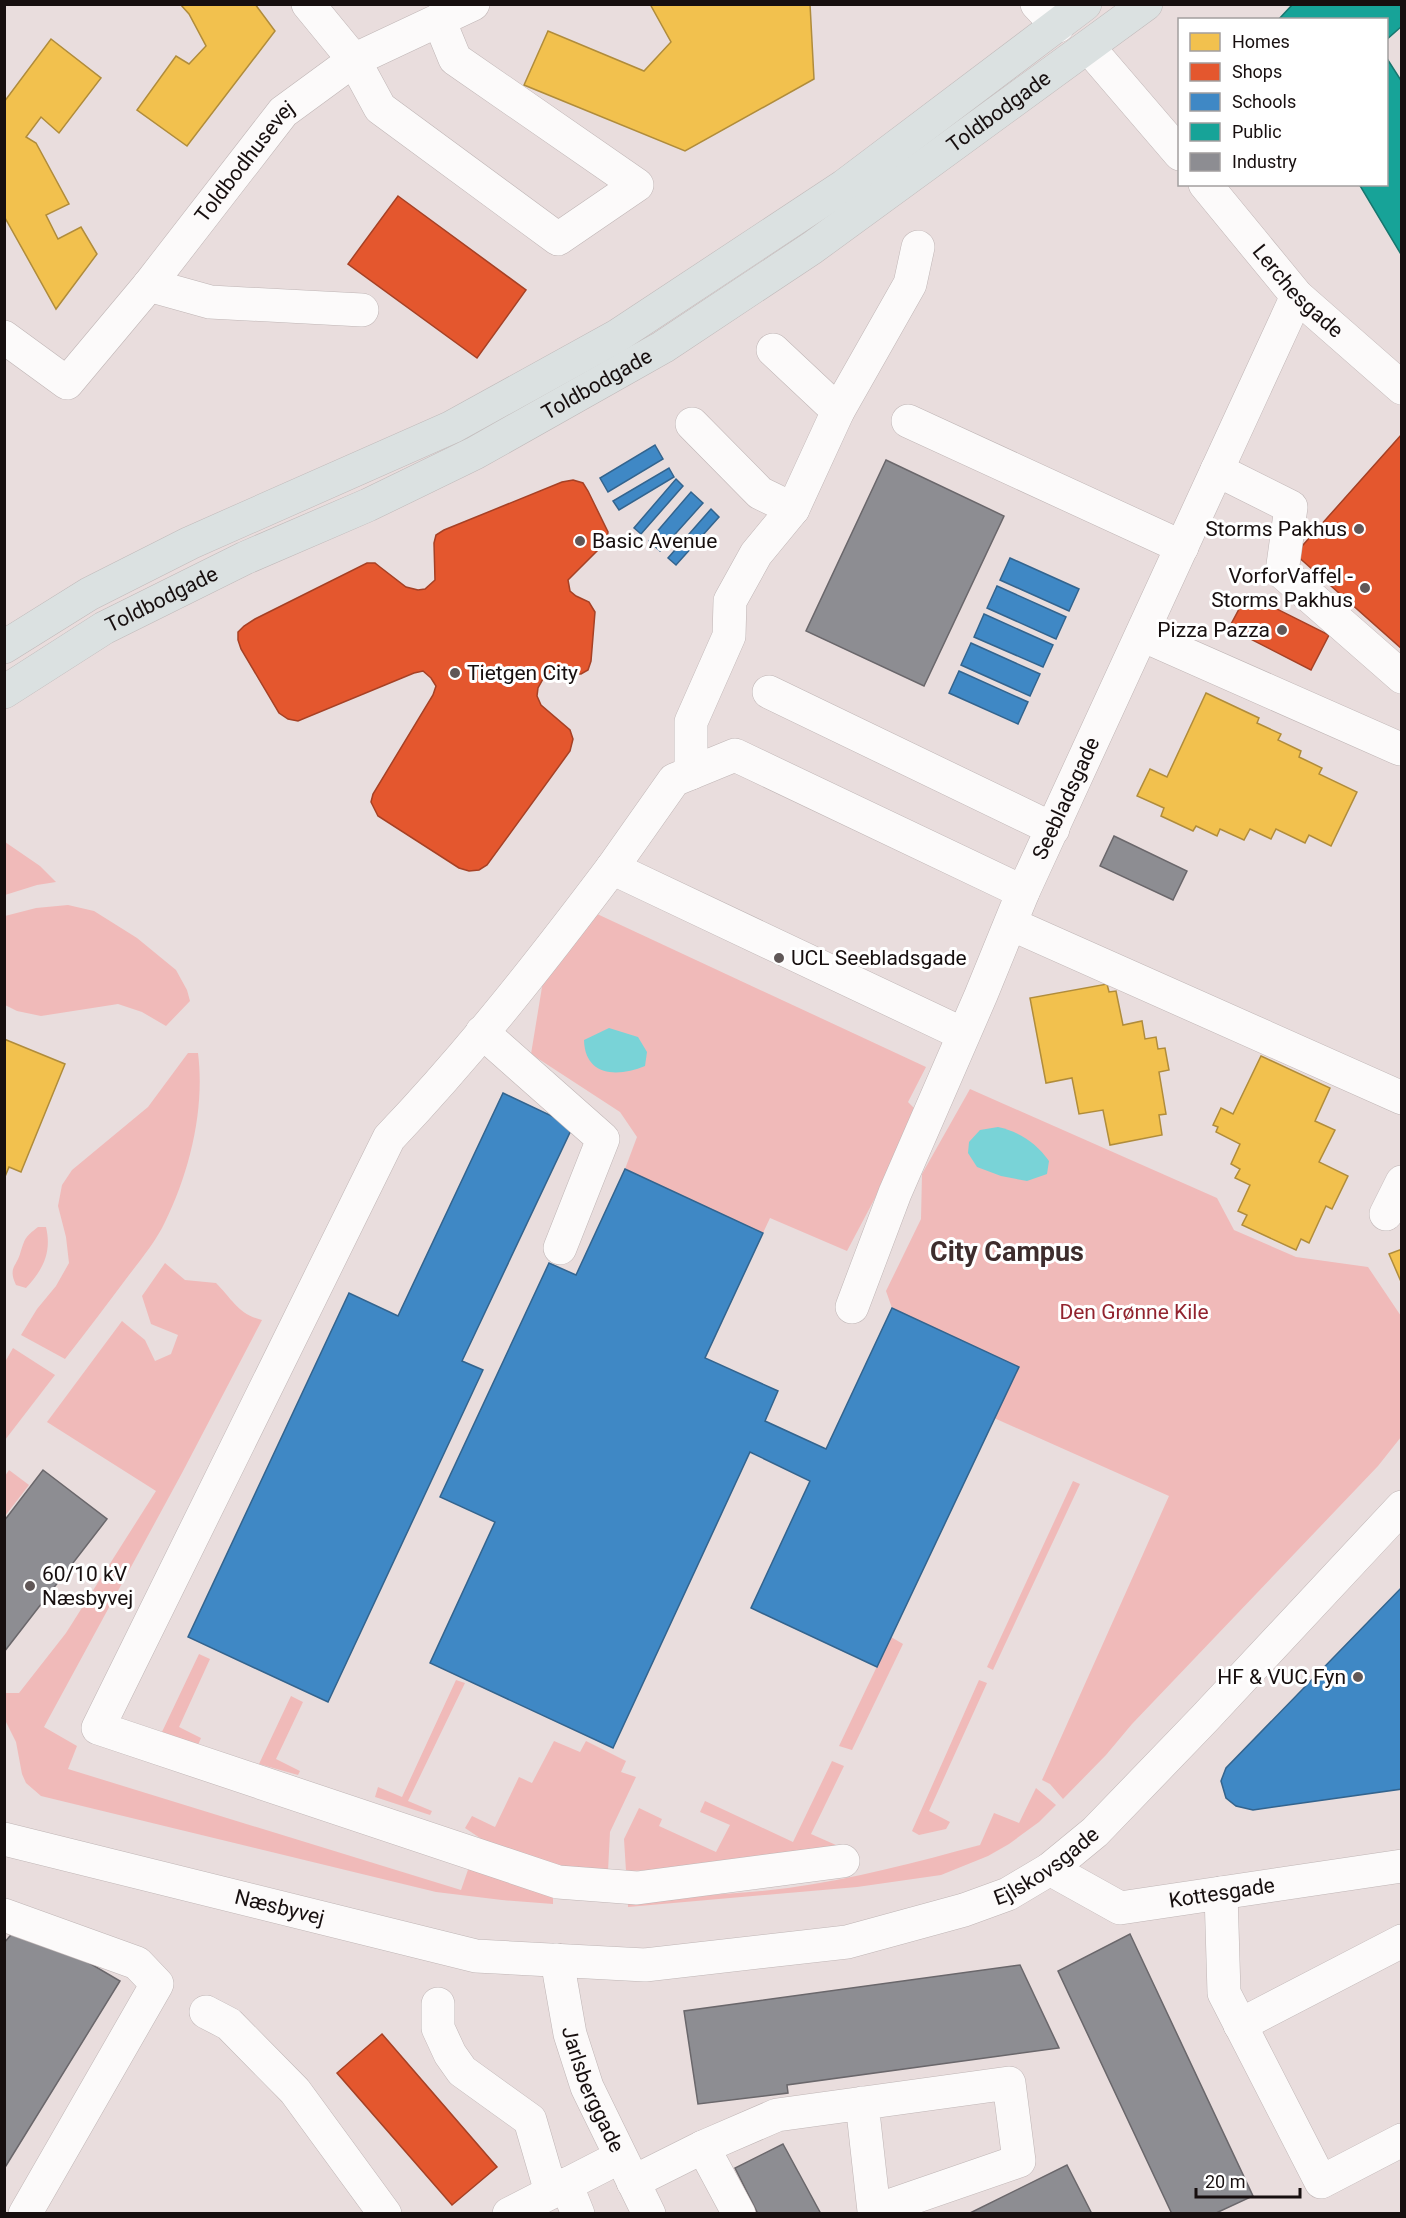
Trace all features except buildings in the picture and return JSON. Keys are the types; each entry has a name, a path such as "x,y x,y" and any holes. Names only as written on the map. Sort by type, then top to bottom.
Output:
{"main road":[{"name":"Toldbodgade","path":"4,648 89,594 190,543 453,427 617,336 844,186 1048,15 1085,4"},
{"name":"Toldbodgade","path":"4,692 104,628 244,558 368,505 475,453 663,347 812,248 1089,48 1146,4"},
{"path":"1048,15 1089,48"}],"street":[{"path":"308,4 354,60 380,108 558,239 637,185 455,59 439,20"},
{"name":"Toldbodhusevej","path":"4,337 67,383 149,285 283,112 354,60 473,4"},
{"path":"1089,48 1178,153"},
{"name":"Lerchesgade","path":"1207,186 1297,296 1401,388"},
{"path":"691,773 691,722 729,636 730,601 756,554 793,509 838,411 910,284 918,247"},
{"path":"149,285 210,302 362,310"},
{"name":"Seebladsgade","path":"852,1307 895,1193 1023,892 1297,296"},
{"path":"773,350 838,411"},
{"path":"908,421 1182,547"},
{"path":"692,424 760,493 793,509"},
{"path":"1217,470 1291,507 1282,572 1401,677"},
{"path":"1142,635 1400,749"},
{"path":"769,692 1053,829"},
{"path":"843,1861 637,1888 558,1882 98,1728 389,1138 444,1080 546,956 674,780 735,755 1023,892"},
{"path":"612,868 963,1034"},
{"path":"1011,924 1401,1098"},
{"path":"482,1032 603,1139 560,1248"},
{"path":"1386,1214 1401,1182"},
{"name":"Ejlskovsgade","path":"557,1960 645,1965 847,1942 975,1906 1008,1894 1050,1869 1102,1825 1401,1508"},
{"name":"Næsbyvej","path":"4,1839 476,1956 557,1960"},
{"name":"Kottesgade","path":"1050,1869 1120,1908 1401,1866"},
{"path":"1221,1893 1224,1993 1321,2182 1401,2140"},
{"path":"4,1915 137,1963 157,1984 25,2214"},
{"path":"1240,2025 1401,1941"},
{"name":"Jarlsberggade","path":"557,1960 570,2034 587,2087 649,2214"},
{"path":"438,2004 438,2028 450,2054 462,2071 530,2120 565,2197"},
{"path":"206,2012 230,2024 295,2091 385,2214"},
{"path":"508,2214 565,2197 627,2169 703,2146 777,2115 862,2103 1009,2083 1019,2161 874,2211 862,2103"},
{"path":"703,2146 740,2214"}],"green space":[{"path":"5,842 40,866 56,882 5,895"},
{"path":"68,905 94,911 137,938 176,970 190,1001 166,1026 142,1012 118,1004 41,1016 17,1011 5,1005 5,916 36,908"},
{"path":"595,913 926,1067 908,1102 914,1108 875,1198 847,1251 770,1218 763,1233 625,1169 637,1137 620,1112 531,1054 543,981"},
{"path":"188,1053 198,1053 200,1074 197,1118 188,1161 174,1202 148,1249 65,1359 21,1335 37,1309 56,1286 69,1263 66,1237 58,1206 62,1185 72,1170 148,1107"},
{"name":"Den Grønne Kile","path":"970,1089 1217,1198 1234,1230 1296,1257 1368,1267 1401,1316 1401,1437 1378,1466 1063,1799 1050,1784 1042,1780 1169,1496 994,1418 1018,1367 892,1308 886,1291 921,1219 922,1174"},
{"path":"38,1227 46,1227 47,1253 37,1274 26,1288 16,1285 13,1271 26,1238"},
{"path":"165,1263 185,1280 216,1283 236,1306 254,1318 262,1320 44,1727 77,1746 68,1769 461,1890 470,1864 553,1893 553,1904 436,1892 41,1796 26,1783 16,1742 5,1720 4,1693 19,1693 66,1633 156,1491 47,1422 122,1321 145,1340 155,1361 171,1354 178,1335 151,1324 142,1296"},
{"path":"13,1348 55,1375 5,1440 5,1362"},
{"path":"9,1470 29,1485 5,1516 5,1476"},
{"path":"1073,1481 1080,1484 993,1670 987,1667"},
{"path":"891,1637 903,1644 852,1750 839,1746"},
{"path":"199,1654 210,1659 179,1727 201,1738 198,1745 161,1734"},
{"path":"456,1680 465,1683 408,1801 432,1811 430,1815 375,1797 378,1787 402,1797"},
{"path":"979,1680 987,1683 929,1811 950,1822 946,1829 919,1835 912,1831"},
{"path":"291,1696 303,1702 276,1759 300,1771 298,1775 259,1764"},
{"path":"554,1741 580,1752 586,1741 626,1761 621,1772 636,1777 610,1832 608,1871 557,1866 486,1842 465,1828 472,1816 495,1827 519,1777 532,1783"},
{"path":"832,1761 844,1766 811,1834 836,1845 833,1853 725,1868 626,1871 624,1839 639,1808 662,1819 659,1826 716,1852 730,1825 700,1812 705,1801 793,1842"},
{"path":"1036,1788 1056,1805 1039,1822 988,1856 941,1875 857,1887 628,1907 628,1899 748,1892 837,1880 980,1845 994,1813 1019,1823"}],"water":[{"path":"609,1028 638,1037 647,1052 645,1066 635,1070 614,1072 605,1071 590,1061 584,1040"},
{"path":"998,1127 1020,1135 1039,1149 1049,1161 1047,1174 1027,1181 1001,1176 977,1167 968,1153 969,1142 980,1130"}],"place":[{"name":"Storms Pakhus","path":"1359,529"},
{"name":"Basic Avenue","path":"580,541"},
{"name":"VorforVaffel - Storms Pakhus","path":"1365,588"},
{"name":"Pizza Pazza","path":"1282,630"},
{"name":"Tietgen City","path":"455,673"},
{"name":"UCL Seebladsgade","path":"779,958"},
{"name":"60/10 kV Næsbyvej","path":"30,1586"},
{"name":"HF & VUC Fyn","path":"1358,1677"}],"district":[{"name":"City Campus","path":"1007,1252"}]}
